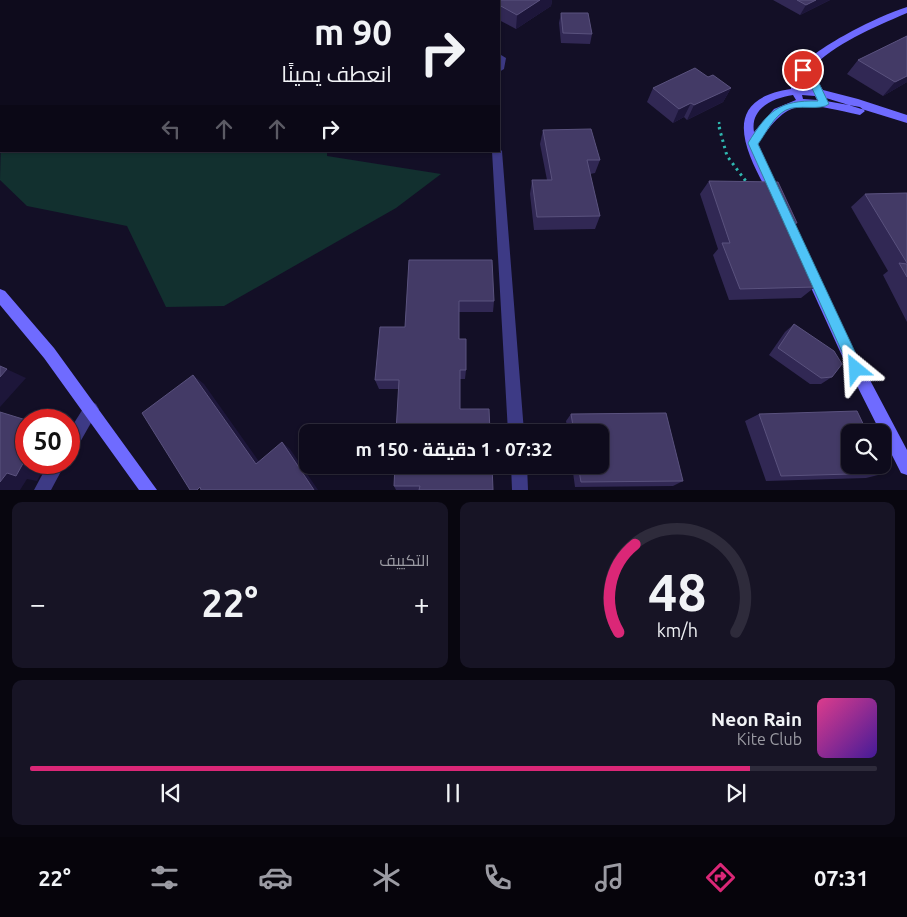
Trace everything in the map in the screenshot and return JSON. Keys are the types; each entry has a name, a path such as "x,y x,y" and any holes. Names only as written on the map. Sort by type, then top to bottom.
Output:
{"main road":[{"path":"802,104 796,92 796,79 803,70 838,43 907,10"},
{"path":"803,70 813,81 824,104"},
{"path":"905,118 866,105 819,93 796,92 769,97 756,107 748,122 753,143 848,353 907,467"},
{"path":"753,143 762,128 777,112 783,108 802,104 824,104 905,118"},
{"path":"0,295 49,353 149,490"}],"street":[{"path":"500,64 501,58"},
{"path":"497,152 515,424"},
{"path":"80,426 90,409"},
{"path":"42,490 51,474"},
{"path":"519,474 520,490"}],"path":[{"path":"719,122 722,148 728,160 750,186"}],"green space":[{"path":"1,152 327,152 327,156 441,174 396,208 224,306 166,307 127,226 27,206 0,180"}],"building":[{"path":"500,0 540,0 517,15 500,6"},
{"path":"797,0 816,0 806,5"},
{"path":"561,13 588,13 592,34 563,33"},
{"path":"907,36 907,76 895,82 858,60"},
{"path":"695,68 708,77 713,75 731,88 694,105 691,103 679,109 653,88"},
{"path":"591,129 600,160 587,160 600,216 537,217 532,180 552,180 543,130"},
{"path":"709,181 778,182 797,223 784,223 815,287 740,289 722,243 730,243"},
{"path":"907,193 907,263 865,194"},
{"path":"409,260 492,260 494,301 459,301 459,339 466,339 466,370 460,370 460,409 489,409 490,424 396,424 399,380 375,380 380,327 405,327"},
{"path":"899,263 907,264 907,277"},
{"path":"794,324 834,351 842,364 832,377 821,378 778,348"},
{"path":"0,366 7,369 0,377"},
{"path":"193,375 256,464 282,442 299,468 299,474 303,474 314,490 201,490 200,487 197,490 190,490 142,413"},
{"path":"857,411 863,424 841,424 841,474 851,474 781,476 759,414"},
{"path":"0,412 15,417 15,474 17,474 16,476 7,473 0,482"},
{"path":"666,413 683,481 581,482 580,474 609,474 609,424 573,424 571,414"},
{"path":"395,474 492,474 493,490 419,490 420,486 394,486"}],"route":[{"path":"803,70 813,81 824,104 802,104 783,108 762,128 753,143 856,369"}]}
